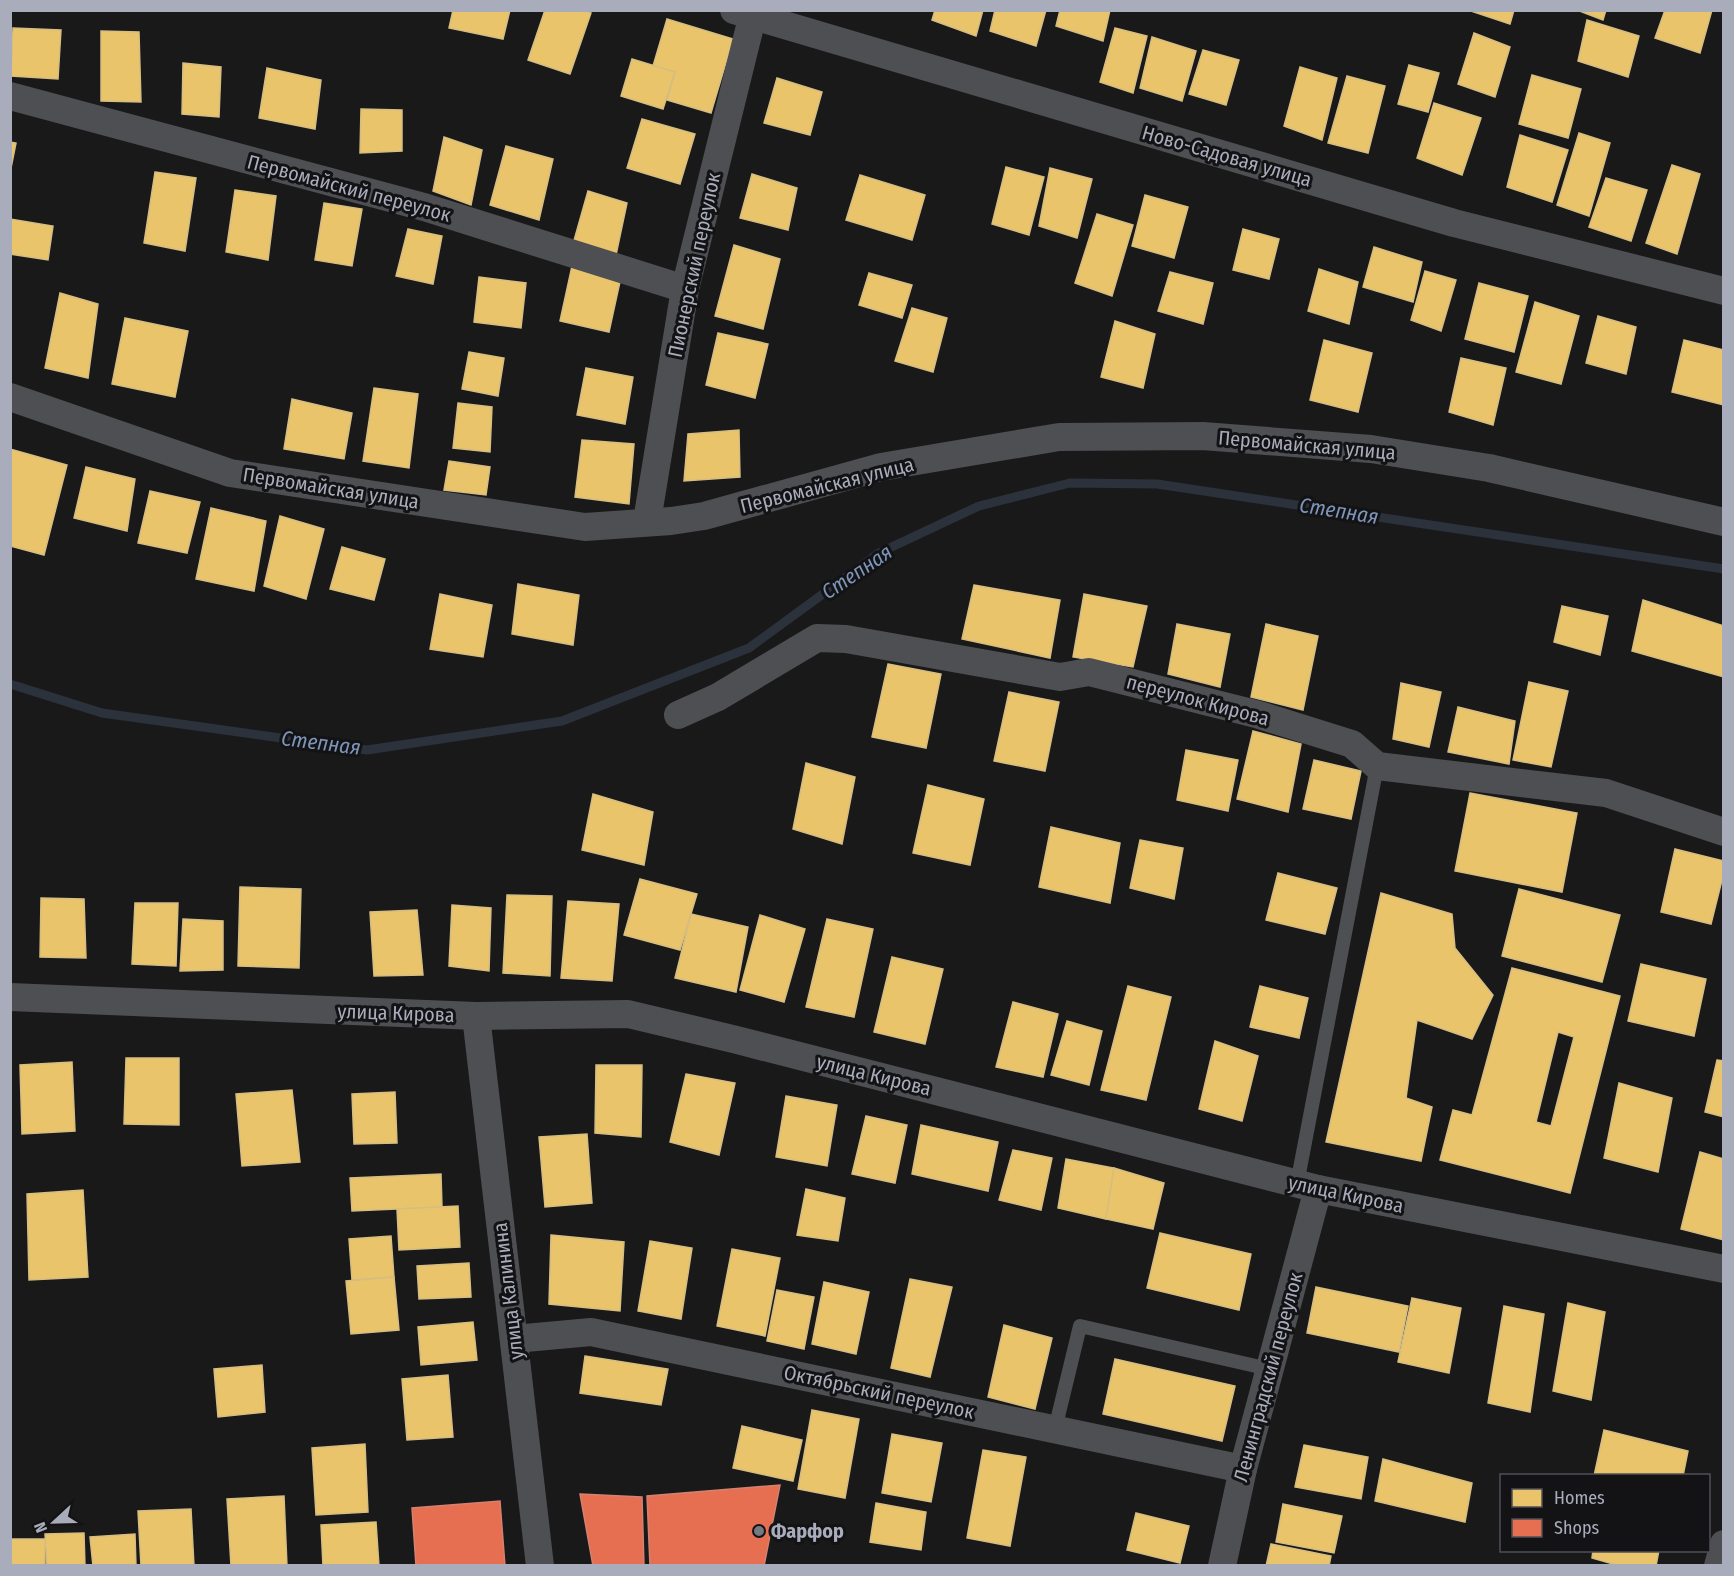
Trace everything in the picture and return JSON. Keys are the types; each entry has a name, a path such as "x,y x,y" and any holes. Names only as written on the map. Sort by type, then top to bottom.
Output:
{"street":[{"name":"Пионерский переулок","path":"647,521 685,289 747,13"},
{"name":"Ново-Садовая улица","path":"747,13 1454,223 1724,291"},
{"name":"Первомайский переулок","path":"10,96 424,207 685,289"},
{"name":"Первомайская улица","path":"10,397 230,473 585,526 671,521 704,516 881,467 1059,437 1203,436 1371,449 1489,468 1724,522"},
{"name":"переулок Кирова","path":"678,715 718,697 817,638 846,639 1060,677 1089,672 1256,714 1352,744 1377,766"},
{"path":"1377,766 1606,793 1724,832"},
{"name":"улица Кирова","path":"10,997 476,1016 628,1014 738,1040 1307,1187 1724,1269"},
{"name":"улица Калинина","path":"476,1016 540,1566"},
{"name":"Ленинградский переулок","path":"1222,1566 1243,1469 1269,1369 1307,1187"},
{"name":"Октябрьский переулок","path":"514,1339 591,1332 1243,1469"},
{"path":"1718,1566 1724,1544"}],"lane":[{"path":"1307,1187 1377,766"},
{"path":"1055,1429 1080,1326 1269,1369"}],"building: Homes":[{"path":"453,10 510,10 503,39 449,28"},
{"path":"545,10 582,10 591,13 570,74 528,60"},
{"path":"935,10 983,10 976,36 932,20"},
{"path":"995,10 1046,10 1036,46 990,31"},
{"path":"1060,10 1110,10 1103,41 1056,26"},
{"path":"1468,10 1514,10 1510,24"},
{"path":"1577,10 1606,10 1603,20"},
{"path":"1665,10 1712,10 1700,53 1655,38"},
{"path":"667,19 733,39 711,113 667,100 675,72 653,66"},
{"path":"1587,20 1639,36 1628,77 1578,61"},
{"path":"13,28 61,30 58,79 11,76"},
{"path":"1115,28 1147,36 1133,93 1100,82"},
{"path":"101,31 139,32 141,102 101,101"},
{"path":"1474,33 1510,47 1495,97 1458,84"},
{"path":"1152,37 1196,51 1182,101 1140,88"},
{"path":"1203,50 1239,60 1226,105 1189,94"},
{"path":"632,59 675,72 663,109 621,96"},
{"path":"183,63 221,67 219,117 182,114"},
{"path":"1409,65 1439,73 1428,112 1398,104"},
{"path":"1300,67 1337,78 1322,140 1284,126"},
{"path":"267,68 321,80 315,129 259,118"},
{"path":"1532,75 1581,89 1568,138 1519,124"},
{"path":"1347,76 1385,86 1368,153 1328,143"},
{"path":"777,78 822,92 810,135 764,123"},
{"path":"1434,103 1481,118 1462,175 1417,158"},
{"path":"361,109 402,110 402,151 360,153"},
{"path":"642,119 695,134 680,184 627,168"},
{"path":"1579,133 1610,143 1589,216 1557,205"},
{"path":"1520,135 1568,150 1552,202 1507,187"},
{"path":"444,137 482,150 471,205 433,191"},
{"path":"10,142 16,143 10,173"},
{"path":"506,146 553,159 539,220 490,205"},
{"path":"1672,165 1700,174 1677,254 1646,243"},
{"path":"1006,167 1044,177 1029,235 992,224"},
{"path":"1050,168 1092,179 1077,238 1039,226"},
{"path":"155,172 196,178 185,251 144,243"},
{"path":"752,174 797,188 788,230 740,218"},
{"path":"860,175 925,195 912,240 846,220"},
{"path":"1606,178 1647,190 1631,241 1589,227"},
{"path":"235,190 276,196 268,260 226,252"},
{"path":"588,191 627,203 616,255 573,244"},
{"path":"1145,195 1188,207 1174,258 1132,246"},
{"path":"324,203 362,209 352,266 315,260"},
{"path":"1097,214 1133,225 1112,296 1075,283"},
{"path":"10,219 53,226 48,260 10,254"},
{"path":"408,229 442,236 433,284 396,276"},
{"path":"1243,229 1279,239 1269,279 1233,270"},
{"path":"734,245 780,259 763,329 715,316"},
{"path":"1374,247 1422,262 1413,302 1363,287"},
{"path":"572,266 621,277 609,332 560,321"},
{"path":"1319,269 1358,282 1349,324 1308,311"},
{"path":"1425,271 1456,280 1441,331 1411,320"},
{"path":"1170,272 1213,283 1203,324 1158,311"},
{"path":"869,273 912,285 902,318 859,305"},
{"path":"479,277 526,283 521,328 474,322"},
{"path":"1479,283 1528,296 1514,352 1465,339"},
{"path":"60,293 98,304 88,378 45,368"},
{"path":"1535,302 1579,316 1561,384 1516,372"},
{"path":"912,308 947,318 933,372 895,361"},
{"path":"1598,316 1636,327 1626,374 1586,363"},
{"path":"125,318 188,331 175,397 112,384"},
{"path":"1115,321 1155,334 1143,388 1101,377"},
{"path":"718,333 768,344 755,398 706,385"},
{"path":"1324,340 1372,353 1358,412 1310,400"},
{"path":"1684,340 1724,350 1724,405 1672,392"},
{"path":"469,352 504,358 498,396 462,389"},
{"path":"1461,358 1506,368 1493,425 1449,412"},
{"path":"586,368 633,377 625,424 577,415"},
{"path":"374,388 418,394 409,468 363,461"},
{"path":"292,399 352,413 344,459 284,449"},
{"path":"458,403 492,407 490,452 453,448"},
{"path":"739,430 740,477 684,481 688,434"},
{"path":"582,440 634,444 629,504 575,497"},
{"path":"10,449 67,465 44,555 10,546"},
{"path":"449,461 490,467 486,495 444,490"},
{"path":"86,467 135,479 127,531 74,518"},
{"path":"150,491 200,502 187,553 138,543"},
{"path":"211,508 266,521 254,591 196,579"},
{"path":"280,516 324,529 306,599 264,586"},
{"path":"342,547 385,559 374,600 330,589"},
{"path":"518,584 579,595 573,645 512,634"},
{"path":"974,585 1060,600 1050,658 962,639"},
{"path":"440,594 492,605 483,657 430,649"},
{"path":"1084,594 1147,606 1133,667 1073,657"},
{"path":"1643,600 1724,626 1724,677 1632,651"},
{"path":"1562,606 1608,616 1600,655 1554,642"},
{"path":"1177,624 1230,634 1220,687 1168,674"},
{"path":"1266,624 1318,636 1303,710 1251,697"},
{"path":"888,664 941,674 926,748 872,737"},
{"path":"1529,682 1568,691 1551,767 1513,760"},
{"path":"1401,683 1441,692 1429,747 1393,739"},
{"path":"1009,692 1059,702 1045,771 994,761"},
{"path":"1458,707 1515,721 1509,764 1448,752"},
{"path":"1253,731 1301,744 1288,812 1237,799"},
{"path":"1186,750 1238,760 1228,811 1177,800"},
{"path":"1314,760 1361,771 1351,819 1303,809"},
{"path":"806,763 855,777 842,844 793,829"},
{"path":"928,785 984,799 970,865 913,853"},
{"path":"1470,793 1577,813 1562,892 1455,871"},
{"path":"593,794 653,812 644,865 582,850"},
{"path":"1051,827 1120,843 1110,903 1039,887"},
{"path":"1140,840 1183,848 1174,899 1130,888"},
{"path":"1675,849 1724,861 1724,872 1711,924 1661,912"},
{"path":"1278,873 1337,888 1325,934 1266,920"},
{"path":"640,879 697,894 680,950 624,935"},
{"path":"240,887 301,889 299,968 238,966"},
{"path":"1519,889 1620,915 1602,982 1502,956"},
{"path":"1381,893 1452,914 1455,948 1493,995 1472,1039 1417,1020 1406,1098 1432,1107 1421,1161 1326,1142"},
{"path":"507,895 552,896 550,976 503,973"},
{"path":"41,898 84,899 86,958 40,957"},
{"path":"568,901 619,904 612,981 561,978"},
{"path":"135,903 178,903 176,966 132,964"},
{"path":"452,905 491,908 489,971 449,966"},
{"path":"417,910 423,975 374,976 370,912"},
{"path":"691,914 748,927 736,992 675,978"},
{"path":"760,915 805,929 784,1002 740,990"},
{"path":"183,919 223,921 223,970 180,971"},
{"path":"827,919 873,929 854,1017 806,1007"},
{"path":"892,957 943,969 925,1044 874,1032"},
{"path":"1641,964 1706,979 1694,1036 1628,1021"},
{"path":"1512,968 1620,996 1570,1193 1440,1160 1453,1110 1472,1115","holes":["1558,1032 1574,1037 1551,1126 1536,1122"]},
{"path":"1128,986 1171,997 1146,1100 1101,1090"},
{"path":"1260,986 1308,998 1299,1038 1250,1027"},
{"path":"1013,1002 1058,1014 1043,1077 996,1067"},
{"path":"1067,1021 1102,1031 1089,1085 1051,1075"},
{"path":"1215,1041 1258,1056 1242,1121 1199,1109"},
{"path":"126,1058 179,1058 179,1125 124,1124"},
{"path":"1717,1060 1724,1061 1724,1117 1705,1112"},
{"path":"72,1062 75,1131 22,1134 20,1065"},
{"path":"596,1065 642,1065 641,1137 595,1133"},
{"path":"686,1074 735,1083 719,1155 670,1142"},
{"path":"1619,1083 1672,1098 1658,1172 1604,1158"},
{"path":"292,1090 300,1162 242,1166 236,1094"},
{"path":"395,1092 397,1143 354,1144 352,1094"},
{"path":"786,1096 837,1105 827,1166 776,1157"},
{"path":"866,1116 907,1125 895,1183 852,1174"},
{"path":"921,1125 998,1142 988,1191 912,1174"},
{"path":"587,1134 592,1203 545,1207 539,1137"},
{"path":"1013,1150 1052,1158 1041,1210 999,1200"},
{"path":"1700,1152 1724,1159 1724,1240 1681,1229"},
{"path":"1066,1159 1114,1168 1106,1219 1058,1208"},
{"path":"1114,1168 1164,1183 1153,1229 1106,1219"},
{"path":"441,1174 442,1207 352,1211 350,1178"},
{"path":"806,1189 845,1198 838,1241 797,1235"},
{"path":"83,1190 88,1277 29,1280 27,1194"},
{"path":"458,1206 460,1247 399,1250 397,1209"},
{"path":"1160,1233 1251,1254 1239,1310 1147,1288"},
{"path":"551,1235 624,1242 620,1311 549,1304"},
{"path":"391,1236 394,1277 352,1280 349,1239"},
{"path":"650,1241 692,1248 681,1319 638,1311"},
{"path":"732,1249 780,1258 765,1336 717,1326"},
{"path":"469,1263 471,1297 419,1299 417,1266"},
{"path":"394,1277 399,1330 351,1334 346,1281"},
{"path":"910,1279 952,1287 930,1377 891,1368"},
{"path":"824,1282 869,1292 856,1354 812,1344"},
{"path":"1316,1287 1408,1306 1399,1352 1307,1333"},
{"path":"777,1290 814,1297 804,1349 767,1341"},
{"path":"1412,1298 1461,1308 1449,1373 1398,1362"},
{"path":"1568,1303 1605,1312 1591,1400 1553,1391"},
{"path":"1504,1306 1544,1314 1530,1412 1488,1403"},
{"path":"473,1322 477,1360 421,1365 418,1327"},
{"path":"1004,1325 1052,1338 1035,1409 988,1397"},
{"path":"585,1356 668,1369 661,1405 580,1393"},
{"path":"1115,1359 1235,1386 1222,1441 1103,1414"},
{"path":"262,1365 265,1412 218,1417 214,1369"},
{"path":"448,1375 453,1437 407,1440 402,1379"},
{"path":"812,1410 859,1419 845,1498 798,1489"},
{"path":"742,1426 802,1440 793,1481 733,1468"},
{"path":"1604,1430 1688,1451 1683,1474 1594,1474"},
{"path":"892,1434 942,1443 931,1502 882,1493"},
{"path":"365,1444 368,1512 316,1515 312,1448"},
{"path":"1304,1445 1368,1457 1361,1499 1295,1487"},
{"path":"983,1450 1026,1457 1010,1546 967,1538"},
{"path":"1383,1459 1472,1483 1465,1522 1375,1501"},
{"path":"284,1496 287,1566 231,1566 227,1499"},
{"path":"876,1503 926,1512 921,1550 870,1542"},
{"path":"1283,1504 1342,1516 1334,1553 1276,1542"},
{"path":"191,1509 194,1566 141,1566 138,1511"},
{"path":"1136,1513 1189,1526 1180,1563 1127,1550"},
{"path":"376,1522 379,1566 323,1566 321,1525"},
{"path":"84,1533 85,1566 47,1566 45,1534"},
{"path":"135,1534 136,1566 93,1566 90,1537"},
{"path":"10,1539 45,1539 45,1566 10,1566"},
{"path":"1271,1544 1331,1556 1329,1566 1266,1566"},
{"path":"1593,1552 1659,1552 1656,1566 1620,1566 1592,1558"}],"building: Shops":[{"path":"780,1485 764,1566 650,1566 647,1496"},
{"path":"580,1494 642,1497 644,1566 593,1566"},
{"path":"500,1501 505,1566 416,1566 412,1508"}],"waterway":[{"name":"Степная","path":"10,684 102,713 367,750 562,721 749,648 879,553 979,506 1070,483 1157,484 1724,569"}],"place":[{"name":"Фарфор","path":"759,1531"}]}
